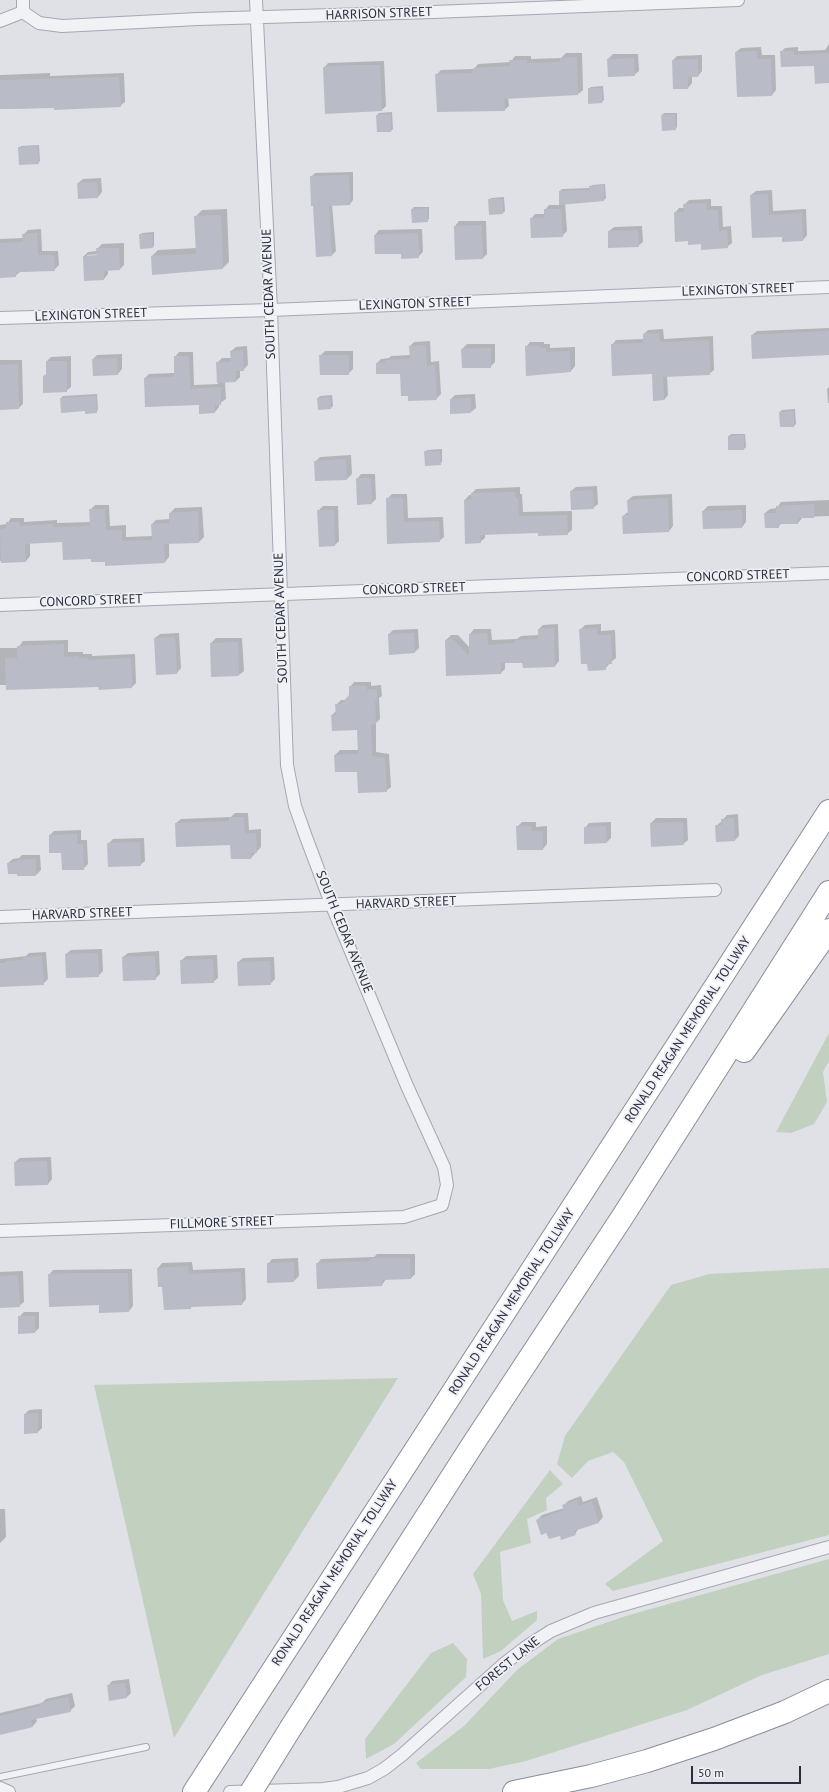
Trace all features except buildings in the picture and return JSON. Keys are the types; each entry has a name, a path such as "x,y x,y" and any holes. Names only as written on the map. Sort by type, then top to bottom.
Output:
{"highway":[{"name":"RONALD REAGAN MEMORIAL TOLLWAY","path":"194,1792 829,811"},
{"path":"251,1792 486,1424 623,1216 829,892"},
{"path":"623,1216 783,998 829,930"},
{"path":"514,1792 591,1776 647,1761 714,1739 785,1712 829,1691"}],"street":[{"name":"SOUTH CEDAR AVENUE","path":"256,0 271,310 280,594 288,771 295,806 332,906 407,1086 444,1167 447,1185 442,1205"},
{"name":"HARRISON STREET","path":"23,6 39,23 62,26 257,18 522,4 738,0"},
{"path":"0,21 23,6"},
{"name":"LEXINGTON STREET","path":"0,318 271,310 829,287"},
{"name":"CONCORD STREET","path":"0,605 829,573"},
{"name":"HARVARD STREET","path":"0,917 332,906 715,890"},
{"name":"FILLMORE STREET","path":"0,1231 404,1217 442,1205"},
{"name":"FOREST LANE","path":"230,1792 338,1787 368,1778 384,1769 402,1755 526,1646 551,1631 594,1613 829,1547"},
{"path":"0,1788 10,1792"}],"lane":[{"path":"0,1777 146,1747"}],"green space":[{"path":"829,1033 829,1061 823,1072 827,1102 814,1124 791,1133 776,1132"},
{"path":"829,1268 829,1535 613,1591 605,1584 663,1541 624,1462 613,1452 588,1461 572,1478 557,1464 565,1436 671,1285 709,1274"},
{"path":"398,1378 174,1738 94,1385"},
{"path":"550,1470 563,1484 546,1498 547,1510 527,1519 531,1543 500,1552 503,1600 512,1621 537,1611 537,1620 501,1651 483,1659 481,1594 473,1574"},
{"path":"829,1559 829,1654 762,1675 687,1710 526,1761 489,1769 421,1769 416,1763 464,1726 517,1670 558,1639 629,1615"},
{"path":"453,1643 467,1659 466,1677 394,1744 366,1759 365,1739 431,1653"}]}
